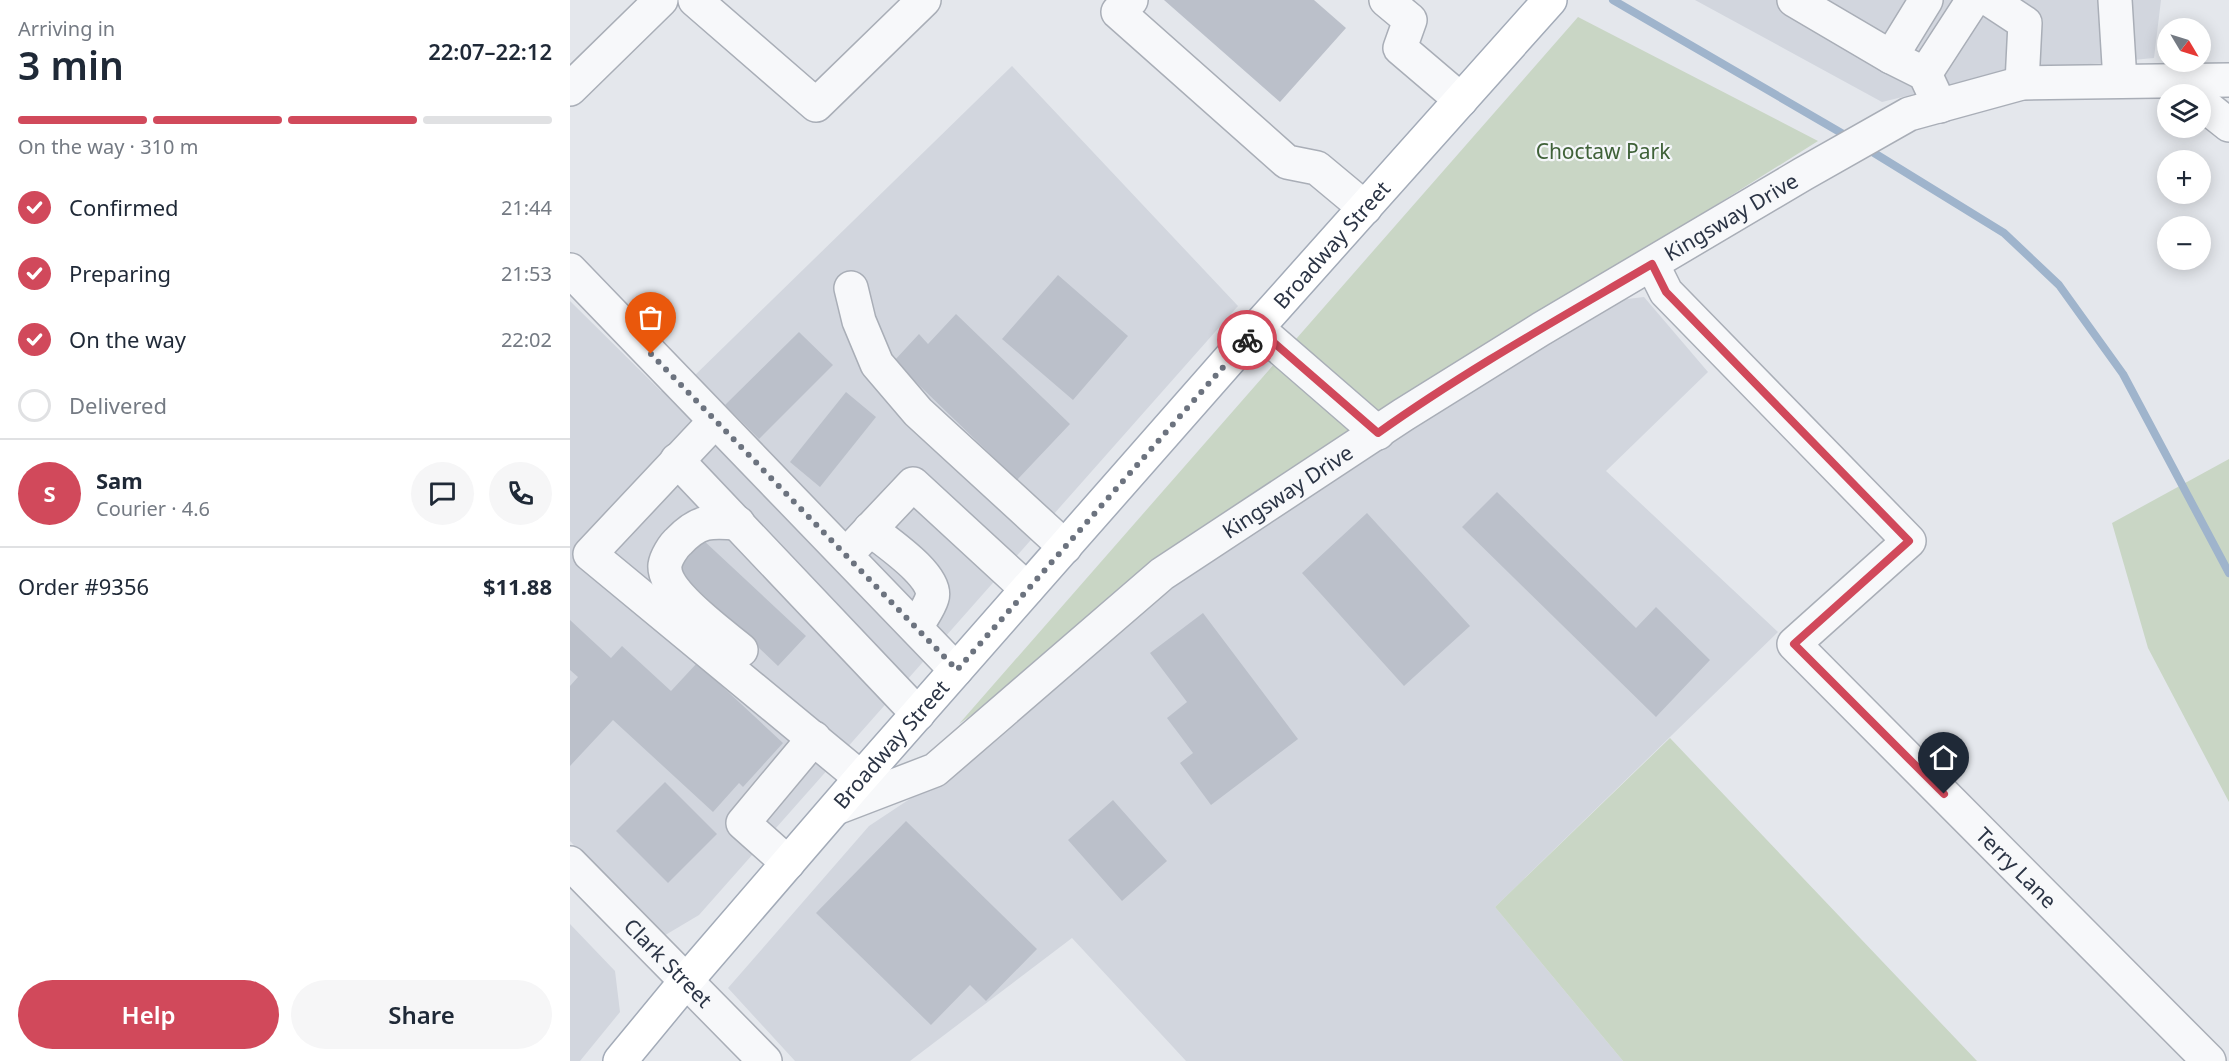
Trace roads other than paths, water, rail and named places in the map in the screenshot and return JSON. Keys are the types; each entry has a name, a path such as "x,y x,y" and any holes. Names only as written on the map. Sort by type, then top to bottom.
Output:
{"main road":[{"name":"Broadway Street","path":"620,1061 861,778 1540,11"}],"street":[{"path":"570,89 661,0"},
{"path":"694,0 816,105 924,0"},
{"path":"1131,0 1118,12 1287,162 1317,168 1365,208"},
{"path":"1386,0 1410,20 1400,48 1461,100"},
{"path":"1794,0 1891,57 1925,74 1940,106"},
{"path":"1891,57 1926,0"},
{"path":"1925,74 1973,0"},
{"path":"1990,0 2025,23 2022,83"},
{"path":"2115,0 2120,81"},
{"name":"Kingsway Drive","path":"2200,84 2229,80"},
{"name":"Kingsway Drive","path":"836,808 935,770 1162,574 1403,415 1541,329 1909,114 2022,83 2120,81 2157,85"},
{"path":"2211,111 2229,125"},
{"name":"Terry Lane","path":"1652,264 1666,292 1909,541 1794,644 2209,1061"},
{"path":"570,270 957,670"},
{"path":"851,288 859,321 877,364 918,412 1065,547"},
{"path":"1257,328 1378,433"},
{"path":"715,421 590,554 861,778"},
{"path":"677,460 918,714"},
{"path":"846,555 913,484 1028,589"},
{"path":"738,523 707,521 690,528 674,545 665,565 669,580 678,595 780,684 785,714"},
{"path":"870,529 923,572 932,588 933,597 916,628"},
{"path":"788,862 742,823 814,738"},
{"name":"Clark Street","path":"570,863 765,1061"}],"waterway":[{"path":"1613,0 1850,138"},
{"path":"1866,148 2004,233 2059,285 2123,374 2229,573"}],"park label":[{"name":"Choctaw Park","path":"1603,151"}]}
